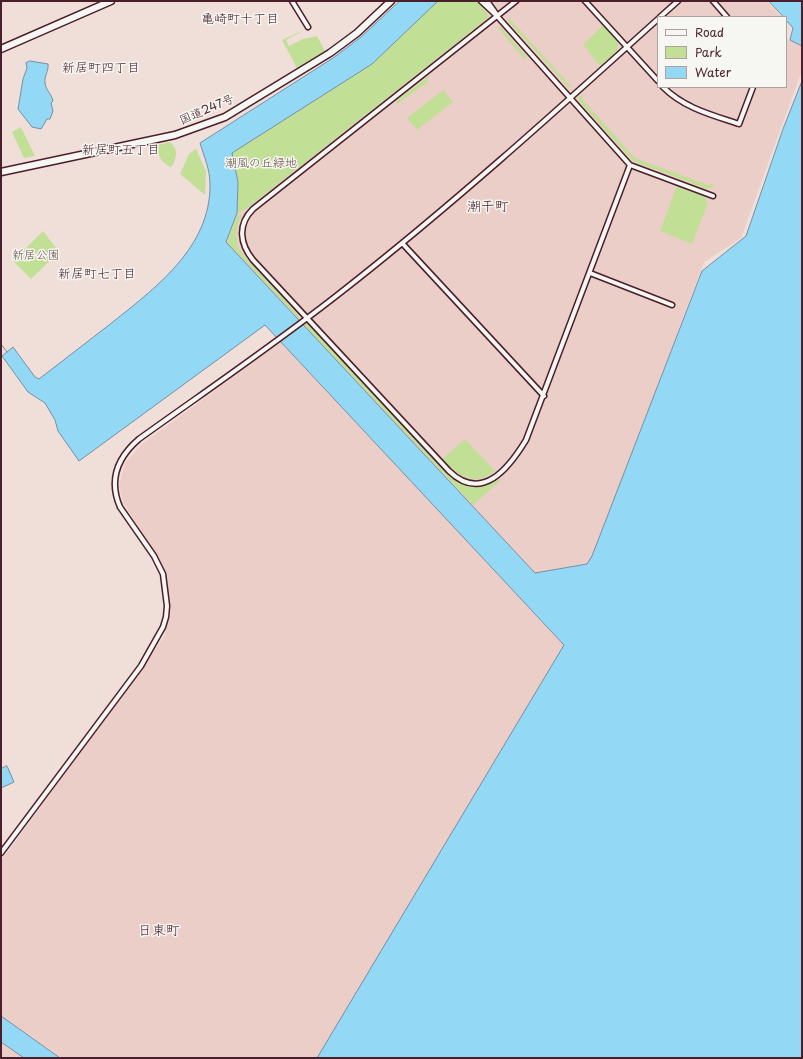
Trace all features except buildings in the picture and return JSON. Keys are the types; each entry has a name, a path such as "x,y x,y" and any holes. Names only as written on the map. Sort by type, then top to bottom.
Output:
{"highway":[{"path":"1,49 111,1"},
{"name":"国道247号","path":"1,172 175,135 210,124 241,109 330,53 363,28 391,1"}],"street":[{"path":"292,1 308,27"},
{"path":"481,1 497,16 630,165 713,196"},
{"path":"487,1 497,16"},
{"path":"516,1 253,209 246,218 242,235 246,251 449,471 464,482 478,484 492,480 506,467 526,440 544,396 630,165"},
{"path":"585,1 657,80"},
{"path":"661,16 678,1"},
{"path":"713,1 726,16"},
{"path":"1,853 141,666 158,638 165,622 167,606 163,574 154,556 120,507 116,498 114,480 119,462 129,447 308,318 402,243 571,99 657,20"},
{"path":"664,88 686,104 739,124 753,88"},
{"path":"402,243 544,396"},
{"path":"590,273 672,305"}],"shaded area":[{"path":"438,1 767,1 781,16 657,16 657,88 787,88 787,39 802,45 802,70 741,238 704,262 591,563 535,573 226,242 237,213 238,182 232,153 372,64"},
{"path":"281,342 565,646 320,1058 61,1058 1,1016 1,861 164,637 168,619 169,602 166,573 123,502 119,486 125,463 142,444"},
{"path":"1,1043 23,1058 1,1058"}],"green space":[{"name":"潮風の丘緑地","path":"438,1 477,1 487,13 488,18 246,209 237,213 238,182 232,153 372,64"},
{"path":"509,18 571,86 570,87 568,87 508,21"},
{"path":"603,25 618,41 617,51 600,66 583,45"},
{"path":"500,26 527,57 524,59 498,28"},
{"path":"306,29 286,40 289,46 303,39 317,36 325,51 297,68 282,40"},
{"path":"429,76 430,77 427,80 428,82 397,104 396,101"},
{"path":"443,90 453,102 417,130 407,118"},
{"path":"582,94 583,100 635,158 708,185 714,183 713,187 707,189 633,161 579,101 579,97"},
{"path":"21,127 35,156 24,158 12,132"},
{"path":"170,142 176,152 173,165 170,167 162,161 154,146"},
{"path":"196,149 206,171 205,195 180,174 189,154"},
{"path":"677,186 704,196 708,203 692,244 660,231"},
{"path":"237,215 242,215 236,232 238,247 245,257 299,315 299,319 227,242"},
{"name":"新居公園","path":"43,231 59,252 31,279 13,261"},
{"path":"310,324 315,329 458,482 479,486 488,484 498,479 501,480 473,505 304,325"},
{"path":"465,439 495,471 480,479 466,478 460,475 442,459"}],"water":[{"path":"400,1 438,1 372,64 232,153 238,182 237,213 226,242 535,573 587,564 592,556 702,271 746,236 783,129 802,81 802,1058 317,1058 564,645 265,325 79,461 58,431 55,420 45,403 28,392 2,356 13,347 35,377 39,379 144,297 177,265 201,228 208,207 210,179 200,143 333,58 361,37"},
{"path":"769,1 802,1 802,46 790,40 793,28 787,21 787,16 783,16"},
{"path":"30,61 48,64 45,83 53,101 51,103 53,111 50,119 47,119 41,129 32,127 18,109 23,79 27,68 26,63"},
{"path":"7,766 14,782 1,788 1,769"},
{"path":"1,1016 60,1058 24,1058 1,1042"}],"waterway":[{"path":"295,1 304,16"},
{"path":"1,344 7,352"}],"district":[{"name":"亀崎町十丁目","path":"240,19"},
{"name":"新居町四丁目","path":"101,68"},
{"name":"新居町五丁目","path":"121,150"},
{"name":"潮干町","path":"488,207"},
{"name":"新居町七丁目","path":"97,274"},
{"name":"日東町","path":"159,931"}]}
